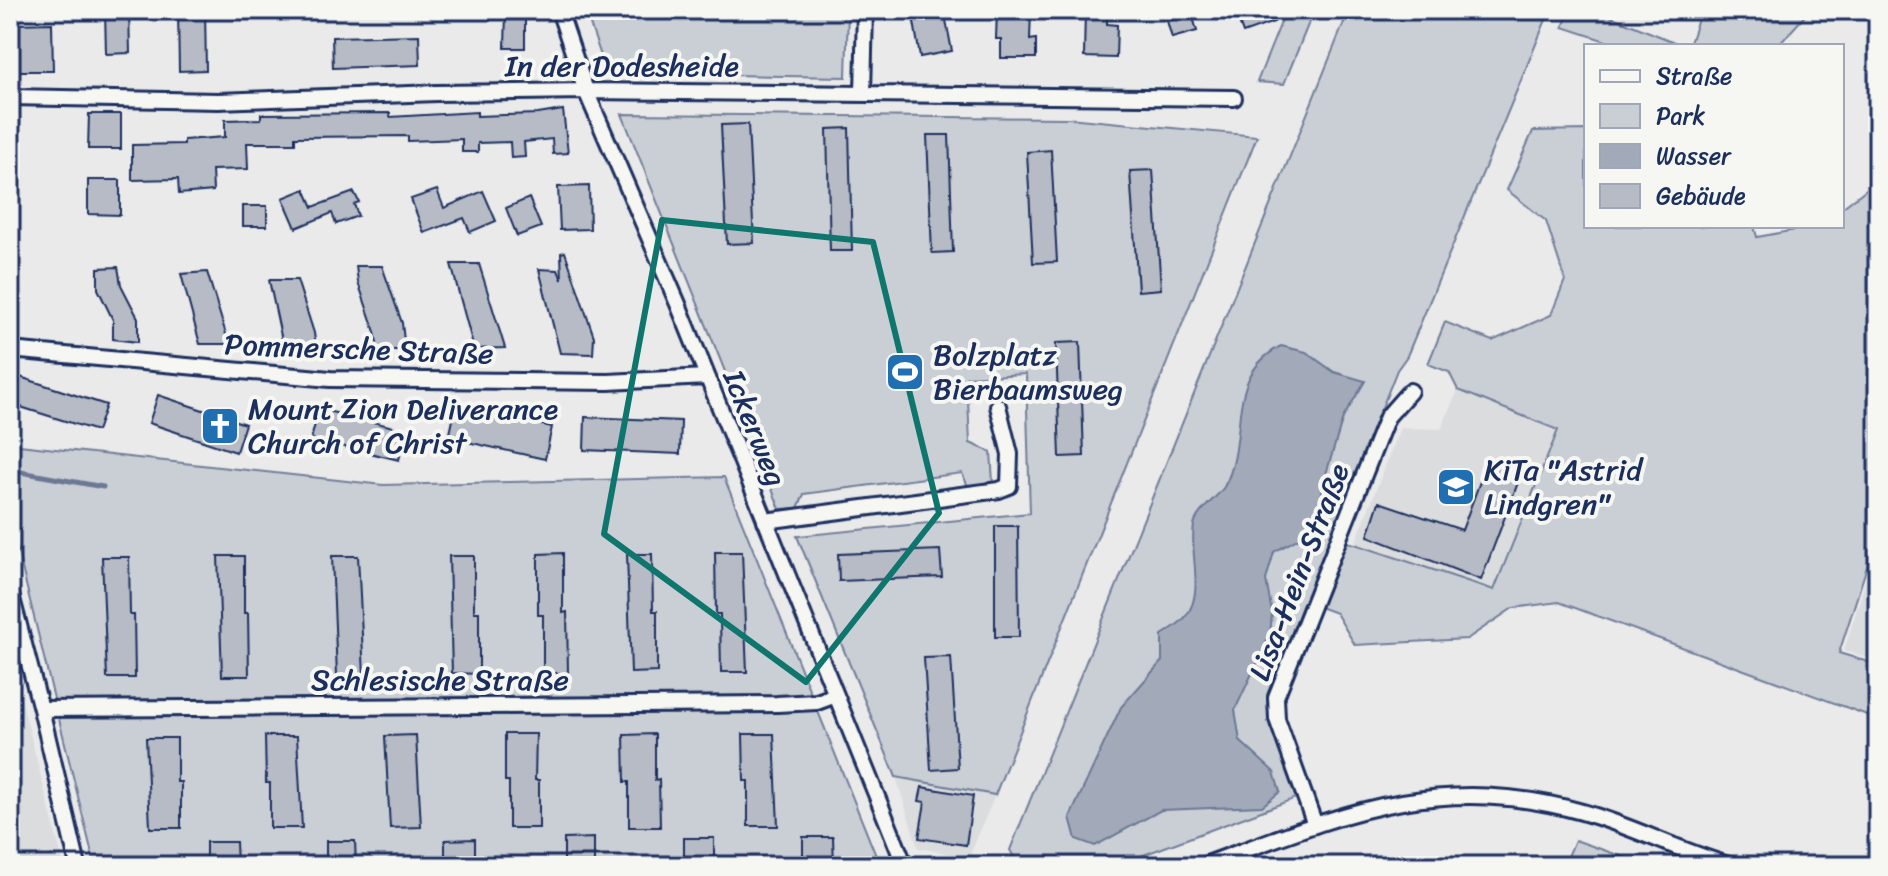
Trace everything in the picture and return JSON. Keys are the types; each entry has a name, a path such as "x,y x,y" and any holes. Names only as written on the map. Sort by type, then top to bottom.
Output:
{"street":[{"name":"Ickerweg","path":"559,10 586,91 707,377 905,866"},
{"path":"863,93 865,10"},
{"name":"In der Dodesheide","path":"10,97 218,101 586,91 1234,98"},
{"name":"Pommersche Straße","path":"10,350 330,379 608,382 707,377"},
{"name":"Lisa-Hein-Straße","path":"1315,825 1277,719 1276,697 1387,417 1410,391"},
{"path":"765,521 999,490 1009,486 1010,454 998,406"},
{"path":"10,591 78,866"},
{"name":"Schlesische Straße","path":"41,709 777,704 817,702 836,695"},
{"path":"1202,866 1361,809 1414,798 1470,794 1530,801 1583,812 1705,859 1732,866"},
{"path":"1869,866 1878,863"}],"highlighted area":[{"path":"662,220 873,242 939,513 806,682 604,534"}],"shaded area":[{"name":"KiTa \"Astrid Lindgren\"","path":"1458,390 1558,430 1494,591 1355,544 1400,428 1441,429"},
{"path":"1878,542 1878,661 1844,651"},
{"path":"10,656 64,866 10,866"},
{"path":"896,777 995,795 969,857 918,848"}],"green space":[{"path":"585,10 848,10 846,77 607,73"},
{"path":"1286,10 1314,10 1284,84 1257,82"},
{"path":"1349,10 1550,10 1407,356 1397,370 1330,538 1494,590 1558,430 1458,390 1449,372 1428,364 1445,322 1492,341 1551,315 1565,280 1546,221 1507,190 1533,131 1584,130 1584,228 1755,228 1757,237 1807,228 1844,228 1844,206 1878,180 1878,532 1839,653 1878,665 1878,719 1559,602 1513,608 1467,639 1355,645 1336,613 1304,601 1267,699 1269,722 1296,798 1114,866 1019,866 1010,850"},
{"path":"1570,10 1595,10 1679,44 1615,44 1563,27"},
{"path":"1701,10 1810,10 1780,44 1690,44"},
{"path":"622,114 1068,118 1257,136 995,795 896,777 797,536 1030,513 1026,374 967,377 970,443 991,452 993,482 968,486 962,473 804,494 798,508 780,509"},
{"path":"10,444 383,485 724,477 880,866 95,866 10,519"},
{"path":"1575,840 1649,866 1564,866"}],"water":[{"path":"1281,346 1306,352 1334,372 1365,381 1343,418 1323,484 1320,515 1308,533 1274,552 1266,580 1272,613 1270,635 1235,710 1240,741 1274,772 1280,792 1262,806 1161,810 1095,846 1076,839 1070,817 1121,707 1162,661 1162,635 1181,621 1192,606 1196,584 1194,525 1224,487 1232,468 1240,410 1251,374 1263,359"}],"building":[{"path":"105,10 129,10 130,53 106,54"},
{"path":"178,10 205,10 206,70 179,71"},
{"path":"912,10 944,10 952,51 920,57"},
{"path":"997,10 1031,10 1030,40 1036,39 1036,58 1001,58 1001,39 996,39"},
{"path":"1085,10 1107,10 1107,24 1117,25 1116,58 1084,57"},
{"path":"1247,10 1269,10 1274,22 1243,33 1236,14"},
{"path":"506,12 525,12 525,48 505,48"},
{"path":"1192,14 1197,31 1172,38 1167,21"},
{"path":"52,23 53,71 16,71 15,24"},
{"path":"419,35 420,65 333,68 332,37"},
{"path":"563,110 568,153 553,154 552,139 524,142 525,157 511,158 510,142 478,143 478,152 462,152 462,139 408,141 408,136 295,137 295,143 247,143 248,169 212,170 213,191 179,194 178,179 132,180 132,145 184,144 184,140 225,137 225,120 261,119 261,114 390,113 390,117 477,112 477,116"},
{"path":"89,114 121,114 121,149 88,149"},
{"path":"748,124 754,243 727,244 721,125"},
{"path":"849,128 852,251 830,251 827,129"},
{"path":"927,135 949,135 953,252 932,253"},
{"path":"1051,150 1057,262 1033,263 1027,152"},
{"path":"1153,170 1161,289 1138,291 1130,171"},
{"path":"88,180 120,180 120,215 88,214"},
{"path":"589,186 590,229 560,230 558,187"},
{"path":"305,189 313,207 354,192 359,202 354,204 358,216 336,224 332,213 296,228 283,198"},
{"path":"437,190 444,208 483,191 496,221 470,232 464,218 424,233 411,199"},
{"path":"529,198 541,227 517,236 506,208"},
{"path":"243,206 267,206 267,226 243,226"},
{"path":"565,252 594,337 593,354 560,353 539,269 558,270 562,280 561,253"},
{"path":"451,264 479,264 505,348 474,349"},
{"path":"356,266 382,266 402,323 405,350 378,350"},
{"path":"118,267 121,285 138,318 138,342 113,339 113,320 98,289 98,268"},
{"path":"207,272 229,344 200,344 181,274"},
{"path":"269,280 297,280 316,348 284,350"},
{"path":"1080,342 1084,456 1060,457 1056,343"},
{"path":"20,377 106,405 97,431 11,404"},
{"path":"158,395 245,424 236,452 149,423"},
{"path":"456,406 552,427 545,459 449,438"},
{"path":"319,409 406,430 399,460 311,439"},
{"path":"585,417 681,421 680,454 584,450"},
{"path":"1488,460 1522,472 1481,580 1368,536 1379,502 1462,530"},
{"path":"995,526 1018,526 1019,637 995,637"},
{"path":"940,550 942,577 839,581 838,554"},
{"path":"715,552 742,552 747,672 721,672"},
{"path":"563,553 563,613 567,612 568,673 543,673 543,615 538,615 538,554"},
{"path":"627,554 652,554 653,611 657,611 657,672 631,673"},
{"path":"218,556 244,556 249,676 222,676"},
{"path":"332,556 358,556 364,675 337,675"},
{"path":"449,556 474,556 474,612 479,612 479,674 452,673"},
{"path":"102,557 129,557 135,678 107,678"},
{"path":"951,657 958,768 931,770 924,658"},
{"path":"505,734 536,734 535,780 539,780 539,828 509,828"},
{"path":"655,734 655,780 659,779 660,827 629,827 629,782 625,782 624,735"},
{"path":"743,734 774,734 778,826 748,826 748,781 744,781"},
{"path":"416,735 421,827 390,828 385,736"},
{"path":"265,736 297,736 302,828 270,828 270,783 266,783"},
{"path":"146,738 177,738 181,828 150,828"},
{"path":"922,787 973,796 966,845 919,838 925,802 919,801"},
{"path":"803,837 833,837 834,866 803,866"},
{"path":"594,838 594,866 564,866 564,839"},
{"path":"684,838 714,838 714,866 684,866"},
{"path":"475,839 475,866 445,866 445,840"},
{"path":"326,841 355,841 356,866 326,866"},
{"path":"206,842 236,842 237,866 206,866"}],"waterway":[{"path":"10,470 103,487"}],"place":[{"name":"Bolzplatz Bierbaumsweg","path":"905,372"},
{"name":"Mount Zion Deliverance Church of Christ","path":"220,426"},
{"name":"KiTa \"Astrid Lindgren\"","path":"1456,487"}]}
